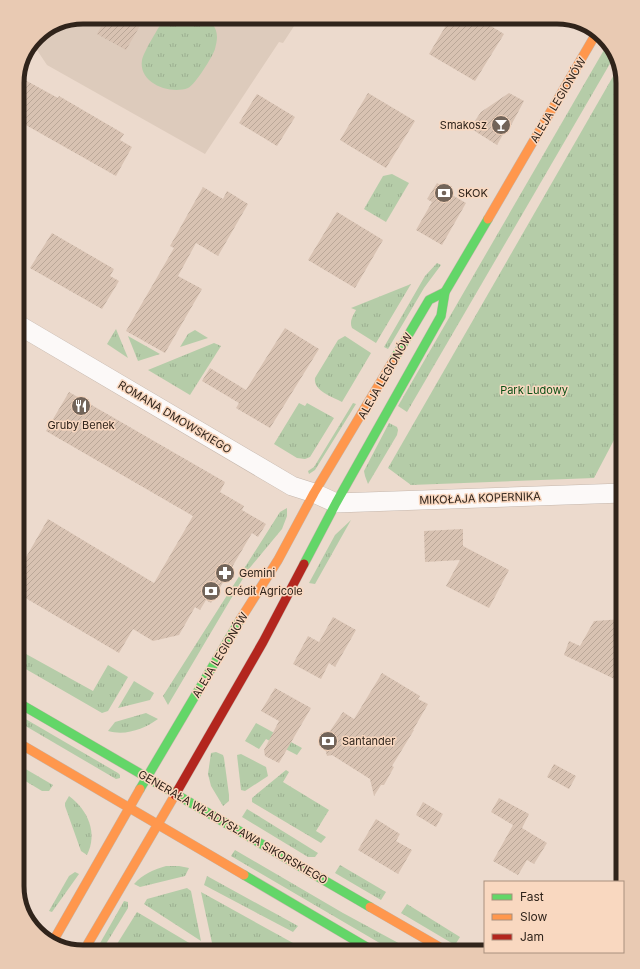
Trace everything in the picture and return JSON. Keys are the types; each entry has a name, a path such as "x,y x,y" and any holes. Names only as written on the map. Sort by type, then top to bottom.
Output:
{"main road":[{"name":"ALEJA LEGIONÓW","path":"87,945 263,642 336,503 441,316 445,292 594,37"},
{"name":"ALEJA LEGIONÓW","path":"55,938 147,777 278,560 314,493 371,400 429,300 445,292"},
{"name":"GENERAŁA WŁADYSŁAWA SIKORSKIEGO","path":"24,706 436,945"},
{"path":"24,746 363,945"}],"street":[{"name":"ROMANA DMOWSKIEGO","path":"24,328 292,486 314,493 336,503"},
{"name":"MIKOŁAJA KOPERNIKA","path":"336,503 616,493"}],"shaded area":[{"path":"295,24 283,43 279,42 205,154 47,65 36,47 50,34 72,25"}],"green space":[{"path":"161,24 212,24 217,33 214,53 191,86 181,90 164,88 150,81 145,75 142,68 142,60"},
{"path":"605,49 611,61 407,412 398,406"},
{"name":"Park Ludowy","path":"615,73 616,83 616,436 594,478 411,485 388,468"},
{"path":"392,174 409,183 386,222 364,209 383,176"},
{"path":"437,263 441,265 424,288 388,349 384,347 425,276"},
{"path":"411,284 376,343 352,328 351,321 356,310 351,308"},
{"path":"116,329 128,358 107,344"},
{"path":"195,330 208,338 180,347 188,334"},
{"path":"128,336 160,354 138,361"},
{"path":"345,336 371,353 342,402 320,390 315,383 315,378 338,340"},
{"path":"214,343 221,346 190,395 148,370"},
{"path":"299,403 305,406 307,403 334,418 310,457 305,459 297,458 274,444"},
{"path":"353,403 356,404 315,470 309,474 308,471 314,467"},
{"path":"389,423 397,427 397,435 368,484 364,471"},
{"path":"287,508 287,516 282,529 248,570 168,705 163,696 280,512"},
{"path":"351,520 315,584 309,583 335,535"},
{"path":"24,653 93,691 108,665 128,677 108,711 102,713 24,668"},
{"path":"134,681 154,693 150,700 118,708"},
{"path":"146,713 158,719 141,729 134,731 121,733 108,731 115,722"},
{"path":"24,718 118,773 120,778 116,779 24,725"},
{"path":"256,723 302,748 297,755 266,739 259,749 245,741"},
{"path":"216,752 223,755 224,758 229,795 229,801 223,806 211,786 208,774 211,753"},
{"path":"241,754 266,767 268,776 245,791 241,790 237,755"},
{"path":"24,768 53,785 49,791 42,791 24,780"},
{"path":"286,770 289,772 283,782 329,810 316,831 326,837 321,843 252,802 252,798"},
{"path":"69,796 81,808 89,822 92,838 87,855 81,851 65,806"},
{"path":"247,809 318,853 315,857 308,857 242,817"},
{"path":"235,850 343,913 402,945 383,945 231,856"},
{"path":"340,865 386,892 381,900 335,873"},
{"path":"166,866 189,868 185,876 140,887 134,884 148,873"},
{"path":"75,872 79,874 52,912 49,911 69,876"},
{"path":"207,876 298,926 293,932 204,885"},
{"path":"187,888 191,891 201,941 144,904 147,899"},
{"path":"201,892 293,943 292,945 218,945 212,943"},
{"path":"124,901 128,902 128,908 105,945 99,945"},
{"path":"407,904 460,937 455,945 401,913"},
{"path":"137,912 193,945 116,945"}],"building":[{"path":"102,24 141,24 126,50 97,34"},
{"path":"447,24 488,24 504,34 475,81 429,54"},
{"path":"25,80 58,98 59,96 124,134 120,140 132,147 116,176 24,124"},
{"path":"368,93 415,121 386,168 340,140"},
{"path":"509,93 524,101 507,133 505,131 497,145 470,128 481,112"},
{"path":"257,94 295,117 277,146 239,123"},
{"path":"437,183 454,193 452,195 466,203 442,245 416,230 432,202 427,199"},
{"path":"203,187 223,199 227,191 248,204 218,256 196,243 178,276 202,289 165,353 126,331 174,248 170,246"},
{"path":"337,212 383,240 355,288 308,260"},
{"path":"52,233 114,269 110,276 119,281 102,309 30,268"},
{"path":"285,328 319,349 270,428 236,408 239,403 202,381 210,368 246,390"},
{"path":"69,392 225,482 220,492 244,506 242,510 266,524 258,537 252,533 211,603 206,600 200,610 195,607 179,635 153,641 133,629 119,653 24,597 24,561 48,519 154,583 193,516 46,431"},
{"path":"463,529 463,546 509,570 489,608 446,586 460,560 425,562 424,531"},
{"path":"333,617 356,630 335,667 329,663 321,679 293,664 308,636 319,642"},
{"path":"616,619 616,680 564,655 569,641 580,646 594,621"},
{"path":"382,673 420,696 418,699 428,704 392,766 394,767 384,785 381,785 374,796 370,779 332,755 327,756 321,733 330,731 343,712 354,719"},
{"path":"275,688 311,708 279,763 265,756 264,750 279,721 261,711"},
{"path":"554,764 576,776 569,789 547,777"},
{"path":"499,798 529,814 522,828 547,843 534,864 527,860 518,875 493,861 513,825 491,812"},
{"path":"423,802 443,814 436,827 416,815"},
{"path":"376,819 400,834 396,841 412,850 398,874 358,850"}],"traffic: fast":[{"path":"304,564 336,503 441,316 445,292 488,219"},
{"path":"393,361 429,300 445,292"},
{"path":"140,789 240,620"},
{"path":"24,706 370,907"},
{"path":"244,875 363,945"}],"traffic: slow":[{"path":"488,219 594,37"},
{"path":"240,620 278,560 314,493 393,361"},
{"path":"24,746 244,875"},
{"path":"55,938 140,789"},
{"path":"87,945 175,795"},
{"path":"370,907 436,945"}],"traffic: jam":[{"path":"175,795 263,642 304,564"}],"place":[{"name":"Smakosz","path":"501,125"},
{"name":"SKOK","path":"444,193"},
{"name":"Gruby Benek","path":"81,406"},
{"name":"Gemini","path":"225,573"},
{"name":"Crédit Agricole","path":"211,591"},
{"name":"Santander","path":"328,741"}]}
